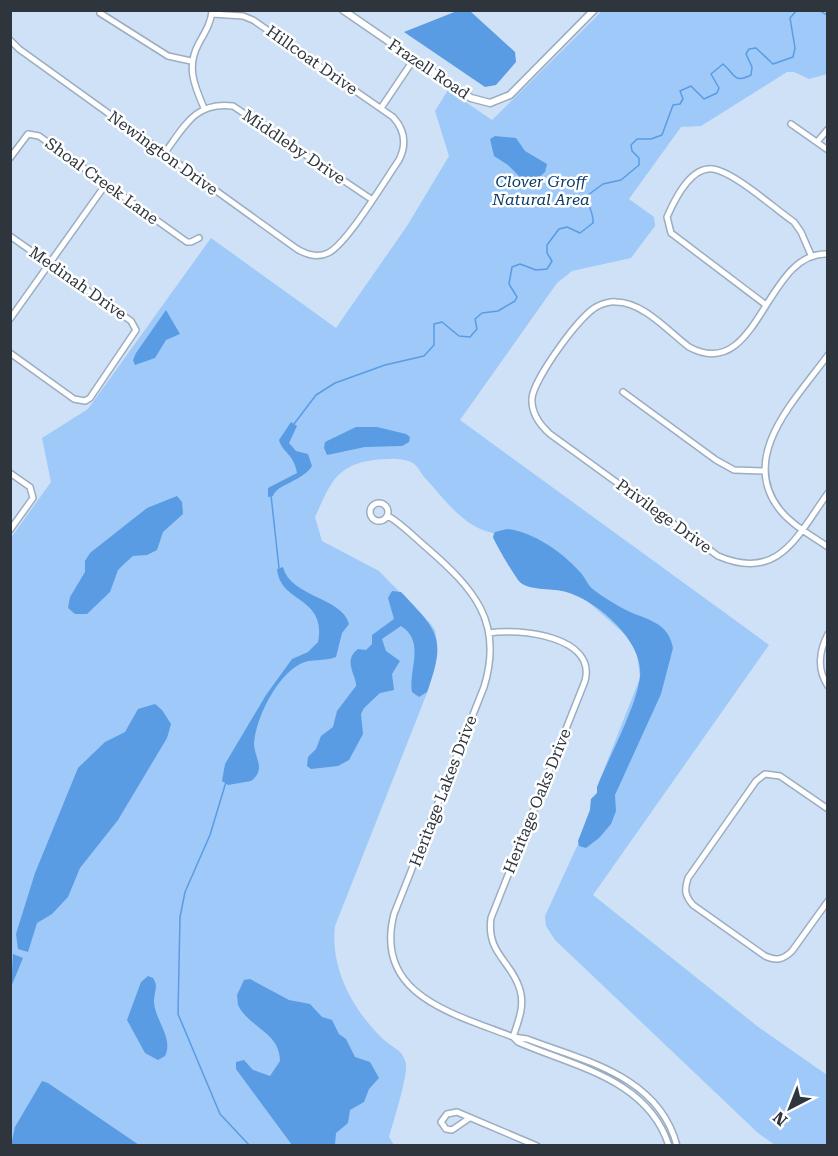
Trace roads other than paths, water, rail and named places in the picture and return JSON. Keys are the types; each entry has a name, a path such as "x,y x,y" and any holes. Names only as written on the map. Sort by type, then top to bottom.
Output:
{"street":[{"name":"Frazell Road","path":"343,10 480,102 501,101 510,95 594,10"},
{"path":"164,154 189,120 204,108 192,81 192,62 212,12"},
{"name":"Hillcoat Drive","path":"212,12 243,16 253,20 393,117 401,128 404,140 402,153 371,199"},
{"path":"100,13 168,56 192,62"},
{"name":"Newington Drive","path":"10,40 19,49 164,154 297,249 312,256 328,253 342,241 371,199"},
{"path":"381,108 414,59"},
{"name":"Middleby Drive","path":"204,108 219,104 233,106 243,111 371,199"},
{"path":"791,124 828,150"},
{"path":"817,142 828,129"},
{"name":"Shoal Creek Lane","path":"10,158 25,137 34,134 186,242 196,241 199,238"},
{"path":"811,255 794,222 726,173 707,169 689,181 672,206 667,225 676,238 766,305 795,266 811,255 828,254"},
{"path":"10,319 106,184"},
{"name":"Medinah Drive","path":"10,236 135,325 133,338 90,398 78,400 10,354"},
{"name":"Privilege Drive","path":"766,305 743,338 728,351 717,354 698,352 689,347 631,304 614,301 597,306 584,317 539,379 532,396 534,413 550,434 726,560 754,565 777,557 802,529 828,493"},
{"path":"828,355 768,443 763,471 772,500 781,512 828,547"},
{"path":"623,392 716,460 734,470 763,471"},
{"path":"10,473 30,487 33,498 10,530"},
{"name":"Heritage Lakes Drive","path":"387,516 465,583 482,609 489,633 490,660 484,687 396,907 391,936 396,964 409,985 420,997 434,1006 513,1037 527,1039 630,1080 662,1111 677,1146"},
{"name":"Heritage Oaks Drive","path":"489,633 521,630 536,634 575,649 581,654 586,667 585,681 491,918 493,947 520,990 521,1012 513,1037"},
{"path":"828,634 820,654 820,668 828,686"},
{"path":"828,809 780,776 765,774 743,800 688,878 685,888 687,897 693,905 774,960 784,958 792,951 828,901"},
{"name":"Heritage Lakes Drive","path":"513,1037 518,1042 628,1089 652,1111 663,1129 669,1146"},
{"path":"468,1119 453,1130 446,1130 441,1122 450,1112 457,1112 468,1119 537,1146"}],"waterway":[{"path":"294,424 316,395 335,383 385,365 424,356 434,345 434,324 442,322 459,336 470,337 477,329 475,319 482,313 498,311 515,301 517,297 509,284 512,267 520,264 536,270 547,269 552,261 547,253 547,245 559,229 567,227 580,233 593,223 588,195 603,184 621,180 639,165 639,158 632,151 631,145 637,139 651,139 662,135 673,105 680,104 683,99 680,91 691,86 704,99 717,93 719,88 711,74 723,64 735,77 745,78 751,75 752,67 746,54 749,49 756,48 773,64 793,57 795,48 790,18 797,10"},
{"path":"819,10 828,16"},
{"path":"271,495 279,568"},
{"path":"226,782 210,835 185,892 180,917 178,1014 220,1114 250,1146"}],"park label":[{"name":"Clover Groff Natural Area","path":"541,190"}]}
